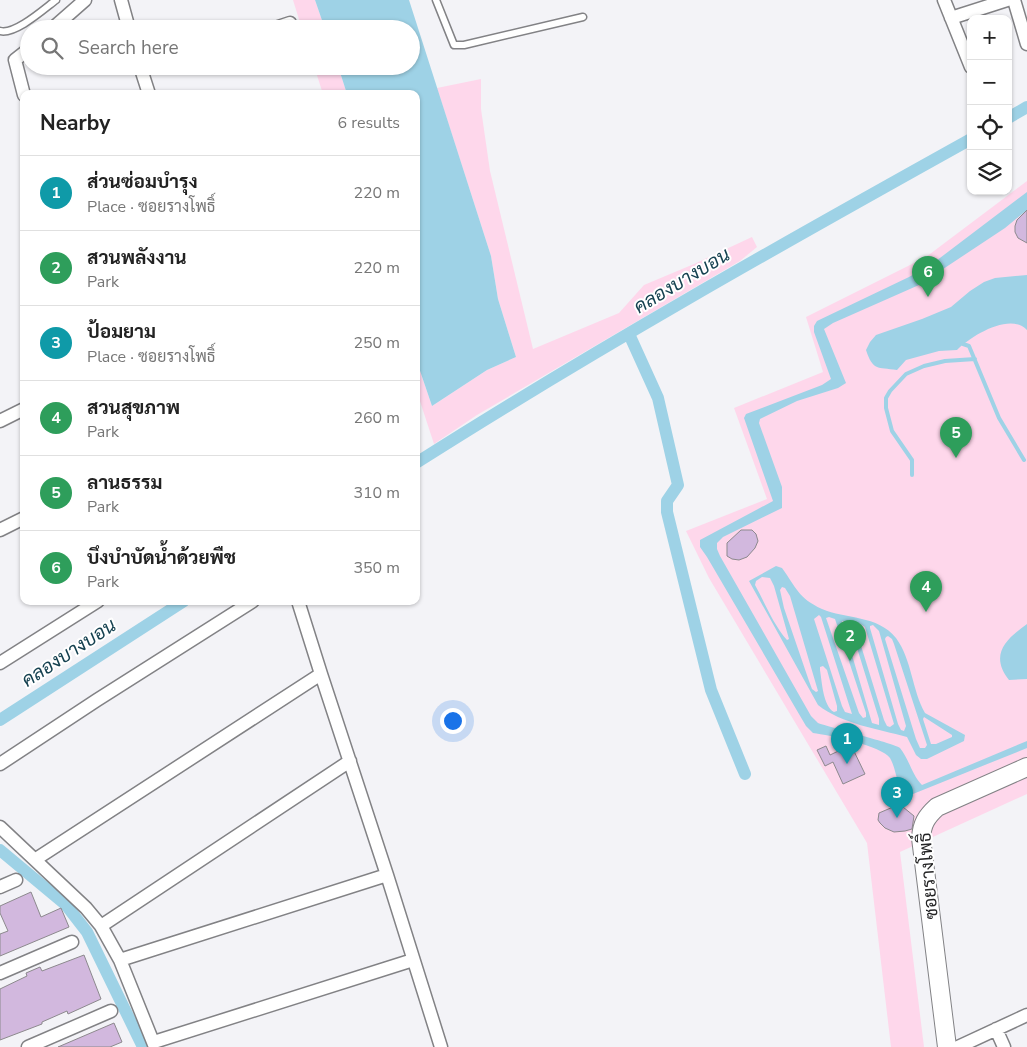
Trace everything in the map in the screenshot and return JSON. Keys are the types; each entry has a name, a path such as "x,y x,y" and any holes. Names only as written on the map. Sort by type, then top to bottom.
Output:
{"street":[{"path":"62,20 85,0"},
{"path":"120,0 126,20"},
{"path":"944,0 968,60"},
{"path":"951,18 1007,0"},
{"path":"1014,0 1027,44"},
{"path":"20,56 15,60 23,90"},
{"path":"146,75 148,90"},
{"path":"0,421 20,410"},
{"path":"0,530 20,520"},
{"path":"0,663 92,605"},
{"path":"0,764 96,700 247,605"},
{"path":"299,605 441,1047"},
{"path":"36,859 321,674"},
{"path":"101,926 350,761"},
{"name":"ซอยรางโพธิ์","path":"947,1047 921,838 922,827 927,816 937,807 1027,768"},
{"path":"0,827 86,908 101,926 120,960 155,1045 414,960"},
{"path":"120,960 387,875"},
{"path":"0,887 16,880"},
{"path":"0,973 72,942"},
{"path":"28,1047 111,1011"},
{"path":"958,1047 1027,1015"},
{"path":"996,1029 1004,1047"}],"lane":[{"path":"29,20 56,0"},
{"path":"436,0 454,44 464,45 583,17"},
{"path":"0,31 15,30 20,26"}],"shaded area":[{"path":"293,0 315,0 322,20 299,20"},
{"path":"317,75 341,75 346,90 322,90"},
{"path":"481,79 481,109 490,171 533,349 619,313 644,285 752,237 757,247 740,261 477,415 434,444 420,401 420,371 432,406 487,370 516,357 498,299 491,256 437,88"},
{"path":"1027,181 1027,794 900,852 924,1047 891,1047 867,843 709,578 686,531 767,499 734,408 823,372 806,317 926,257 1008,195 1012,195 1012,192"}],"water":[{"path":"315,0 409,0 415,20 322,20"},
{"path":"420,34 491,256 498,299 516,357 487,370 432,406 420,371 420,90 346,90 341,75 420,75"},
{"path":"1027,192 1027,210 1005,228 919,285 833,323 824,329 846,383 838,388 797,401 760,419 759,423 782,487 782,508 723,537 717,543 720,556 811,716 818,723 900,748 922,785 1027,741 1027,748 908,796 899,784 890,758 885,754 866,745 813,733 806,726 700,547 700,540 773,501 744,418 746,414 822,385 831,379 814,332 814,326 817,321 932,264"},
{"path":"1027,275 1027,330 1020,325 1011,324 991,328 971,338 957,350 939,351 906,360 897,370 880,368 871,362 866,350 876,335 951,307 984,282 995,278"},
{"path":"776,566 782,568 798,592 814,605 831,612 871,621 889,631 896,638 909,665 917,695 925,713 965,735 964,741 927,759 921,759 916,755 907,737 849,721 828,712 818,705 749,581","holes":["762,577 770,578 789,639 787,640 769,613 755,585 756,581","782,587 785,588 790,596 818,691 816,692 812,689 784,608 780,590","819,615 852,714 845,712 814,619","826,618 835,619 866,713 866,717 863,718 859,713","842,621 849,622 879,719 879,725 872,723","854,623 859,623 865,627 894,724 890,727 887,726 884,720","873,625 879,631 906,726 904,731 901,730 898,724 870,628","888,636 894,644 927,745 925,748 920,748 885,639","823,666 827,670 837,711 834,712 827,705 820,667","924,717 952,735 952,737 936,744 931,744"]},
{"path":"1027,624 1027,679 1009,680 1000,663 1000,655 1007,642"}],"building":[{"path":"1027,210 1027,243 1018,238 1015,226 1017,220"},
{"path":"741,530 752,530 756,534 758,541 747,557 739,560 732,559 727,556 727,543"},
{"path":"851,745 865,774 843,784 833,762 825,766 817,750 826,746 830,755"},
{"path":"893,807 903,807 914,816 912,829 894,832 885,828 880,823 878,820 879,813"},
{"path":"31,892 41,917 61,908 69,927 0,956 0,934 8,931 0,913 0,906"},
{"path":"84,955 101,999 68,1014 67,1011 42,1022 42,1024 0,1040 0,989 27,976 26,973 40,967 42,971"},
{"path":"114,1023 122,1042 110,1047 58,1047"}],"waterway":[{"name":"คลองบางบอน","path":"1012,116 1027,107"},
{"name":"คลองบางบอน","path":"420,460 622,337 967,141"},
{"path":"629,334 658,398 678,485 667,501 667,512 711,690 745,774"},
{"path":"963,344 969,346 999,418 1024,460"},
{"path":"912,475 912,460 892,431 886,408 886,398 906,374 924,366 945,361 975,359"},
{"name":"คลองบางบอน","path":"0,720 178,605"},
{"path":"0,850 66,905 87,932 143,1047"}],"place":[{"name":"บึงบำบัดน้ำด้วยพืช","path":"928,297"},
{"name":"ลานธรรม","path":"956,458"},
{"name":"สวนสุขภาพ","path":"926,612"},
{"name":"สวนพลังงาน","path":"850,661"},
{"name":"ส่วนซ่อมบำรุง","path":"847,764"},
{"name":"ป้อมยาม","path":"897,818"}]}
